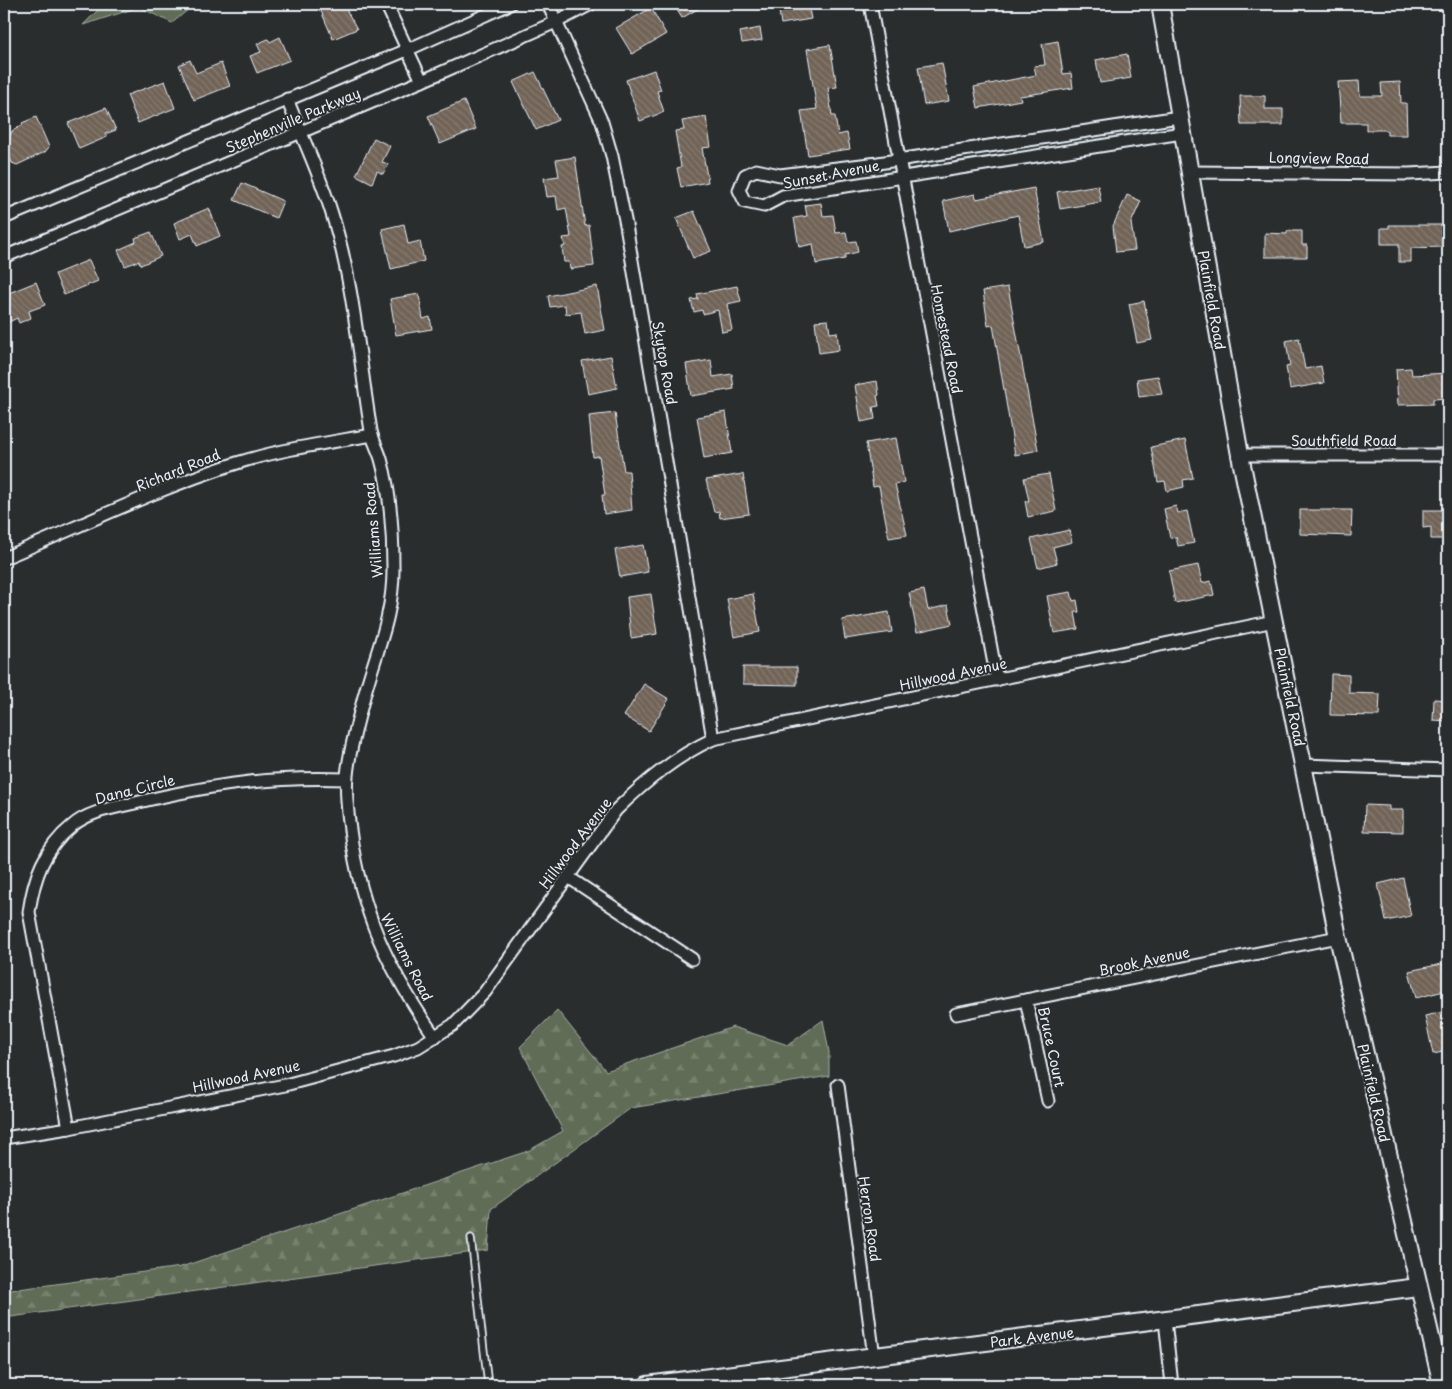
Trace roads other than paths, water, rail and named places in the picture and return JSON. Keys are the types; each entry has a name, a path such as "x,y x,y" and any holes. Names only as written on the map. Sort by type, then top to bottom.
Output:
{"street":[{"path":"386,4 422,81"},
{"name":"Stephenville Parkway","path":"4,218 407,50 510,4"},
{"name":"Skytop Road","path":"548,4 602,122 612,156 626,226 713,739"},
{"name":"Stephenville Parkway","path":"4,257 300,134 556,22 591,4"},
{"name":"Homestead Road","path":"870,4 997,680"},
{"name":"Plainfield Road","path":"1160,4 1240,455 1303,765 1338,936 1442,1385"},
{"name":"Williams Road","path":"287,99 320,178 342,252 350,291 372,435 381,460 392,536 392,602 387,628 367,682 346,779 353,852 367,913 405,993 435,1037"},
{"name":"Sunset Avenue","path":"1181,125 783,196 776,202 764,206 745,202 739,190 745,175 756,170 780,175 1181,125"},
{"name":"Longview Road","path":"1189,172 1400,174 1448,172"},
{"name":"Richard Road","path":"4,558 197,477 238,462 297,448 372,435"},
{"name":"Southfield Road","path":"1240,455 1448,455"},
{"name":"Hillwood Avenue","path":"4,1138 69,1128 285,1084 394,1056 418,1047 453,1025 485,992 616,810 638,788 670,763 713,739 1274,621"},
{"path":"1303,765 1448,770"},
{"name":"Dana Circle","path":"69,1128 29,912 32,885 39,868 59,837 73,824 101,811 197,790 253,780 300,777 346,779"},
{"path":"568,877 692,959"},
{"name":"Brook Avenue","path":"956,1014 1338,936"},
{"name":"Bruce Court","path":"1026,1000 1048,1101"},
{"name":"Herron Road","path":"838,1084 874,1357"},
{"name":"Park Avenue","path":"646,1385 1418,1287"},
{"path":"1164,1320 1172,1385"}],"lane":[{"path":"471,1238 488,1385"}]}
